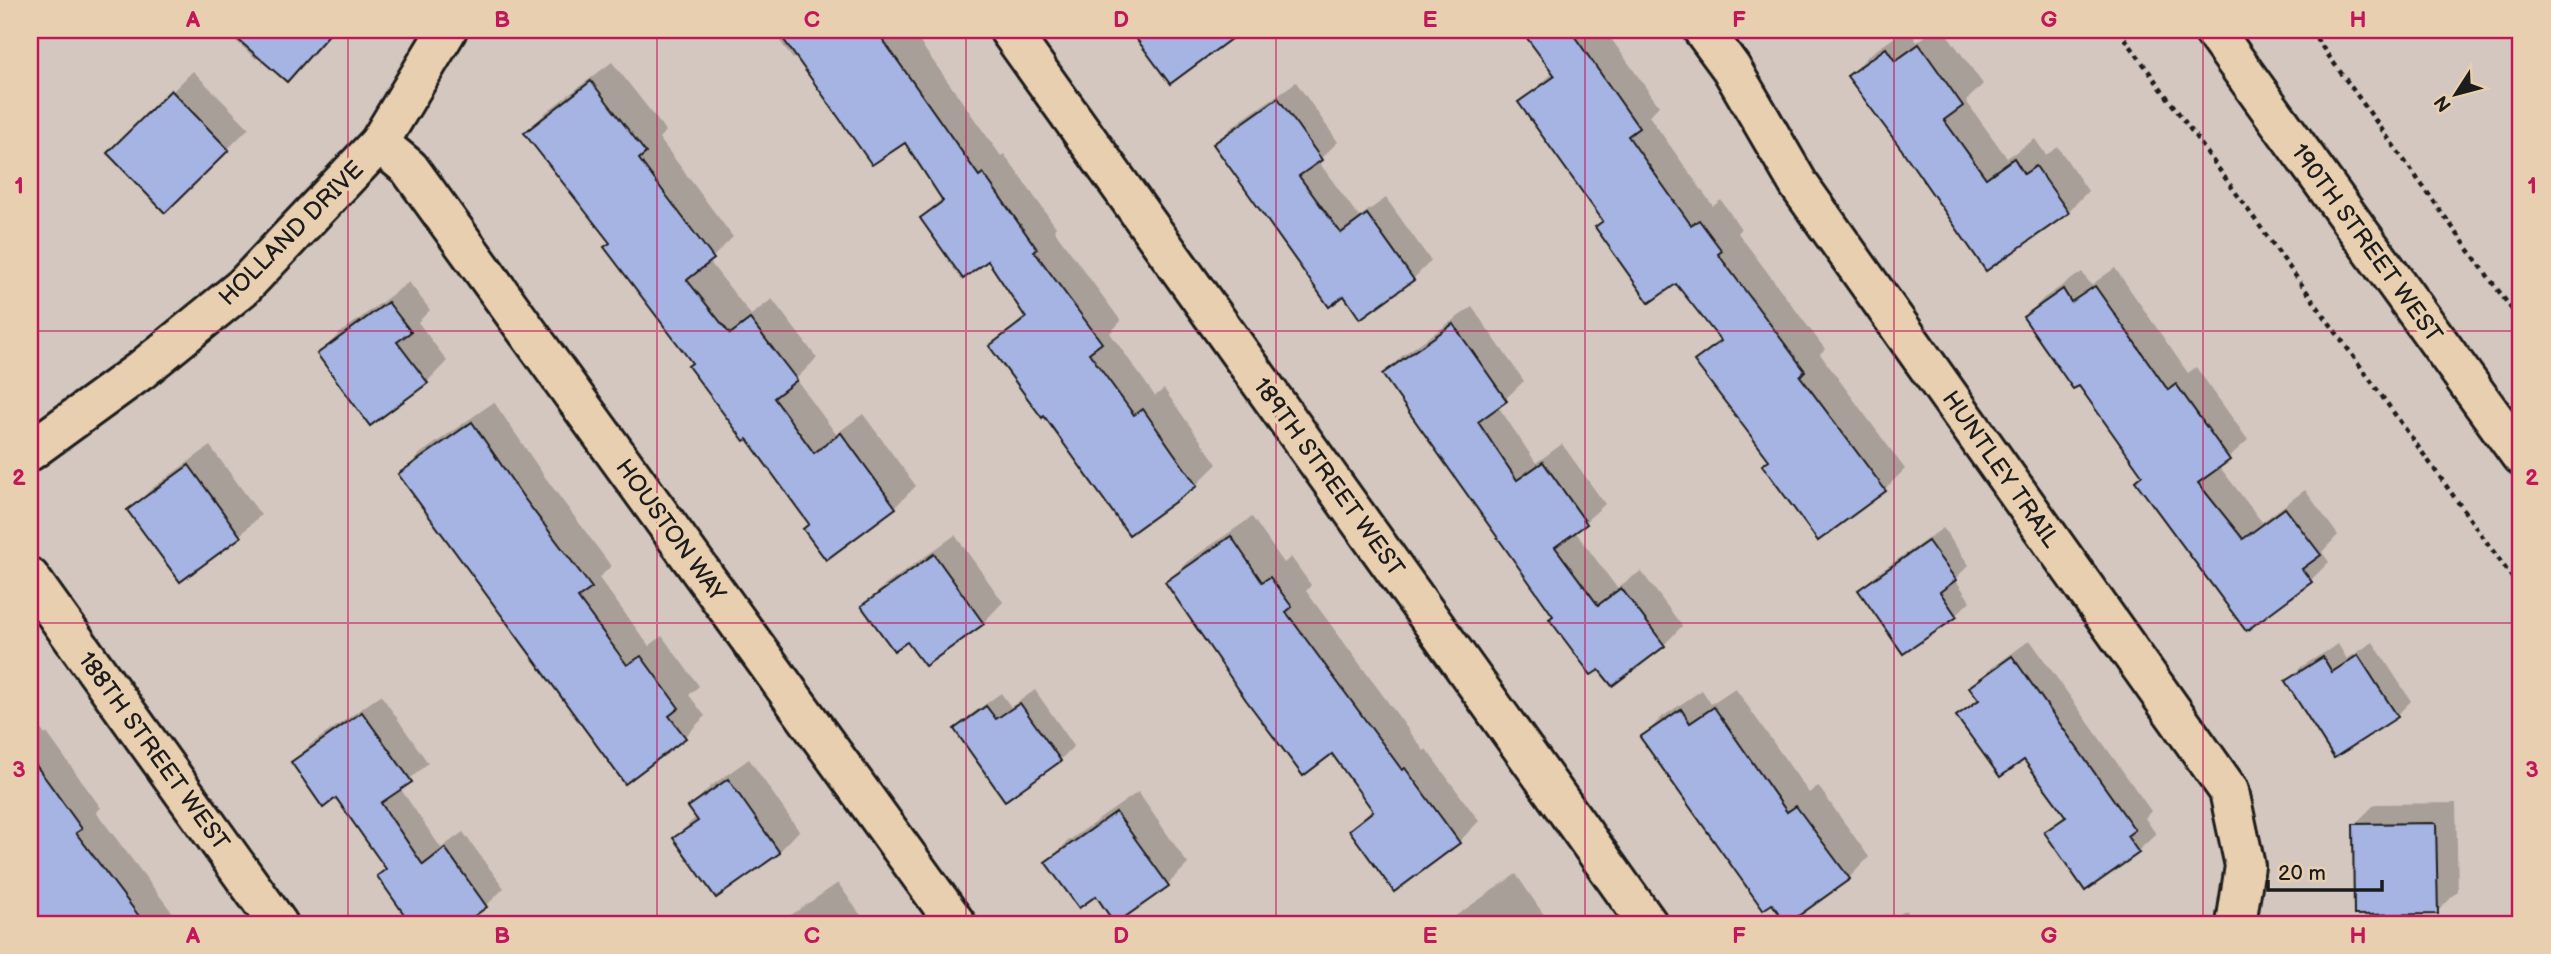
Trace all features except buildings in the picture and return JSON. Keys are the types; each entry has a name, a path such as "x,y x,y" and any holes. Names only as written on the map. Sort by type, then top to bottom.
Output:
{"street":[{"name":"HOLLAND DRIVE","path":"30,451 140,371 243,287 379,143 447,30"},
{"name":"189TH STREET WEST","path":"1009,30 1648,924"},
{"name":"HUNTLEY TRAIL","path":"1703,30 1731,68 1799,185 2229,791 2245,866 2236,924"},
{"name":"190TH STREET WEST","path":"2213,30 2521,456"},
{"name":"HOUSTON WAY","path":"379,143 409,168 956,924"},
{"name":"188TH STREET WEST","path":"30,578 278,924"}],"path":[{"path":"2119,30 2521,590"},
{"path":"2310,30 2521,322"}]}
